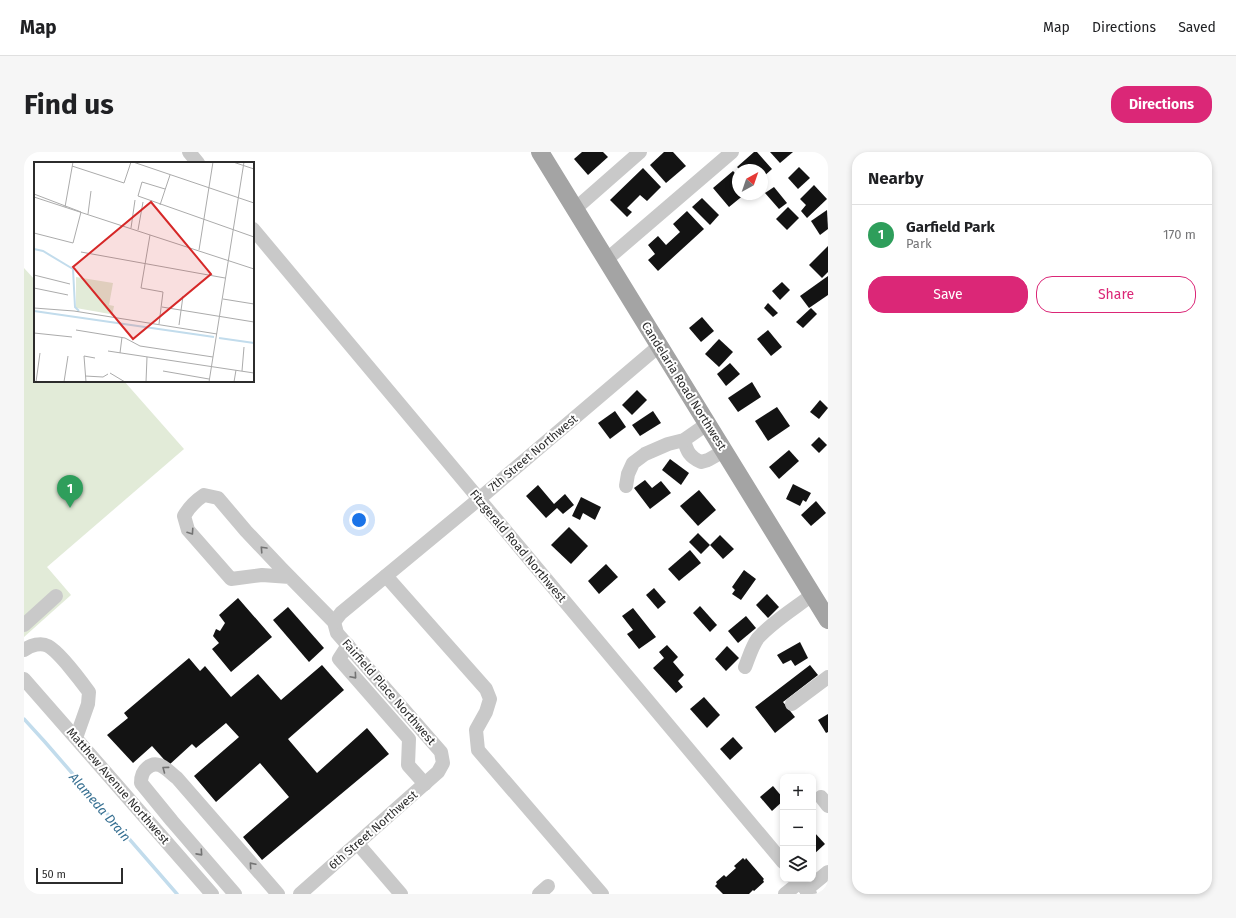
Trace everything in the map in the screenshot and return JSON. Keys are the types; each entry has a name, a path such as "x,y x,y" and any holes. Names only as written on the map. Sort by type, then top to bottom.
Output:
{"main road":[{"name":"Candelaria Road Northwest","path":"540,152 576,208 606,260 828,620"}],"street":[{"path":"189,152 197,162"},
{"path":"576,208 640,152"},
{"path":"606,260 732,152"},
{"name":"Fitzgerald Road Northwest","path":"254,230 780,858"},
{"name":"7th Street Northwest","path":"334,622 341,613 479,499 659,346"},
{"path":"626,486 628,474 633,463 645,454 668,444 684,440 707,424"},
{"path":"684,440 686,450 690,456 701,462 708,460 724,451"},
{"name":"Fairfield Place Northwest","path":"290,577 262,575 231,579 188,530 184,516 189,508 196,500 204,495 218,498 246,531 334,622 337,633 441,752 443,763"},
{"path":"386,576 486,688 490,699 486,712 476,730 478,750 602,894"},
{"path":"745,667 751,651 758,639 770,627 812,595"},
{"path":"24,625 56,596"},
{"path":"24,650 37,644 47,646 55,652 89,692 88,704 76,738"},
{"path":"348,645 339,659 409,739 408,765 425,784"},
{"path":"792,704 828,677"},
{"name":"Matthew Avenue Northwest","path":"24,679 212,894"},
{"name":"6th Street Northwest","path":"300,894 425,784 438,772 443,763"},
{"path":"235,894 141,783 141,777 148,766 154,764 160,765 177,778 278,894"},
{"path":"358,844 401,894"},
{"path":"785,894 828,872"}],"green space":[{"path":"24,268 34,279 34,382 125,382 184,449 47,567 71,595 24,637"}],"building":[{"path":"582,152 603,152 608,157 588,175 574,159"},
{"path":"664,152 673,152 686,166 666,183 650,165"},
{"path":"754,152 757,152 768,164 740,164"},
{"path":"770,152 793,152 780,163"},
{"path":"768,164 772,169 768,173"},
{"path":"799,167 810,178 798,189 788,178"},
{"path":"643,168 661,187 647,201 640,195 627,208 632,212 627,217 610,200"},
{"path":"732,172 732,200 738,200 729,207 713,188"},
{"path":"814,185 827,199 807,218 801,211 806,205 800,199"},
{"path":"774,187 787,203 779,209 768,196 768,191"},
{"path":"702,198 719,215 710,225 692,207"},
{"path":"788,207 799,218 787,230 776,219"},
{"path":"827,210 828,229 820,235 811,221"},
{"path":"687,211 704,229 658,271 648,260 655,254 648,245 658,236 666,245 680,232 673,224"},
{"path":"828,246 828,272 822,278 809,265"},
{"path":"828,276 828,295 809,308 800,296"},
{"path":"782,282 790,290 780,300 772,291"},
{"path":"768,303 778,313 773,317 764,308"},
{"path":"811,308 817,314 803,328 796,322"},
{"path":"702,317 714,331 701,342 689,328"},
{"path":"768,330 782,347 771,356 757,339"},
{"path":"719,339 733,352 719,367 705,354"},
{"path":"730,363 740,374 726,386 717,374"},
{"path":"752,382 761,397 738,412 728,398"},
{"path":"637,390 647,400 632,415 622,405"},
{"path":"820,400 828,408 819,419 810,412"},
{"path":"777,407 790,426 768,441 755,421"},
{"path":"615,411 626,427 610,439 598,423"},
{"path":"653,411 661,423 640,436 632,425"},
{"path":"819,437 827,445 819,453 811,445"},
{"path":"789,450 799,461 779,479 769,467"},
{"path":"670,459 689,473 681,485 662,470"},
{"path":"645,480 652,488 661,481 671,493 650,509 634,488"},
{"path":"793,484 811,493 806,502 803,500 800,506 786,499"},
{"path":"538,485 554,504 565,494 574,505 563,514 557,508 546,518 526,496"},
{"path":"699,490 716,510 698,526 680,506"},
{"path":"581,497 601,507 595,520 583,513 580,520 572,516"},
{"path":"816,501 826,513 811,526 801,515"},
{"path":"569,527 588,546 571,564 551,545"},
{"path":"698,533 710,545 701,554 689,542"},
{"path":"720,535 734,549 723,559 710,545"},
{"path":"690,550 701,563 679,581 668,569"},
{"path":"606,564 618,577 599,594 588,581"},
{"path":"744,570 756,579 741,600 732,594 735,590 732,587"},
{"path":"654,588 666,602 658,609 646,595"},
{"path":"767,594 779,607 768,618 756,605"},
{"path":"238,598 272,637 231,672 212,649 219,643 213,636 216,629 220,631 225,623 219,615"},
{"path":"700,606 717,625 710,632 693,613"},
{"path":"288,607 324,648 309,662 273,620"},
{"path":"633,608 656,637 639,649 627,634 633,630 622,616"},
{"path":"746,616 756,628 738,643 728,631"},
{"path":"800,642 808,658 795,666 791,660 783,664 777,655"},
{"path":"667,645 678,657 673,662 684,675 678,681 683,687 676,693 653,668 664,658 659,652"},
{"path":"727,646 739,658 726,671 715,659"},
{"path":"189,658 200,671 205,666 231,697 258,674 281,700 322,665 344,690 288,739 317,773 367,728 389,754 262,860 243,837 289,797 260,763 216,802 194,776 239,737 226,723 196,748 192,744 169,765 152,746 133,763 107,735 128,718 124,713"},
{"path":"810,665 818,675 783,702 795,717 775,733 755,707"},
{"path":"704,697 720,715 707,728 690,709"},
{"path":"828,714 828,732 826,733 818,720"},
{"path":"733,737 743,748 730,760 720,749"},
{"path":"773,786 780,794 780,804 772,811 760,797"},
{"path":"816,834 825,844 816,852"},
{"path":"743,858 745,860 746,858 764,879 764,882 749,894 723,894 715,886 717,884 716,882 724,875 726,877 736,868 734,866"}],"waterway":[{"name":"Alameda Drain","path":"24,719 177,894"}],"place":[{"name":"Garfield Park","path":"70,508"}]}
